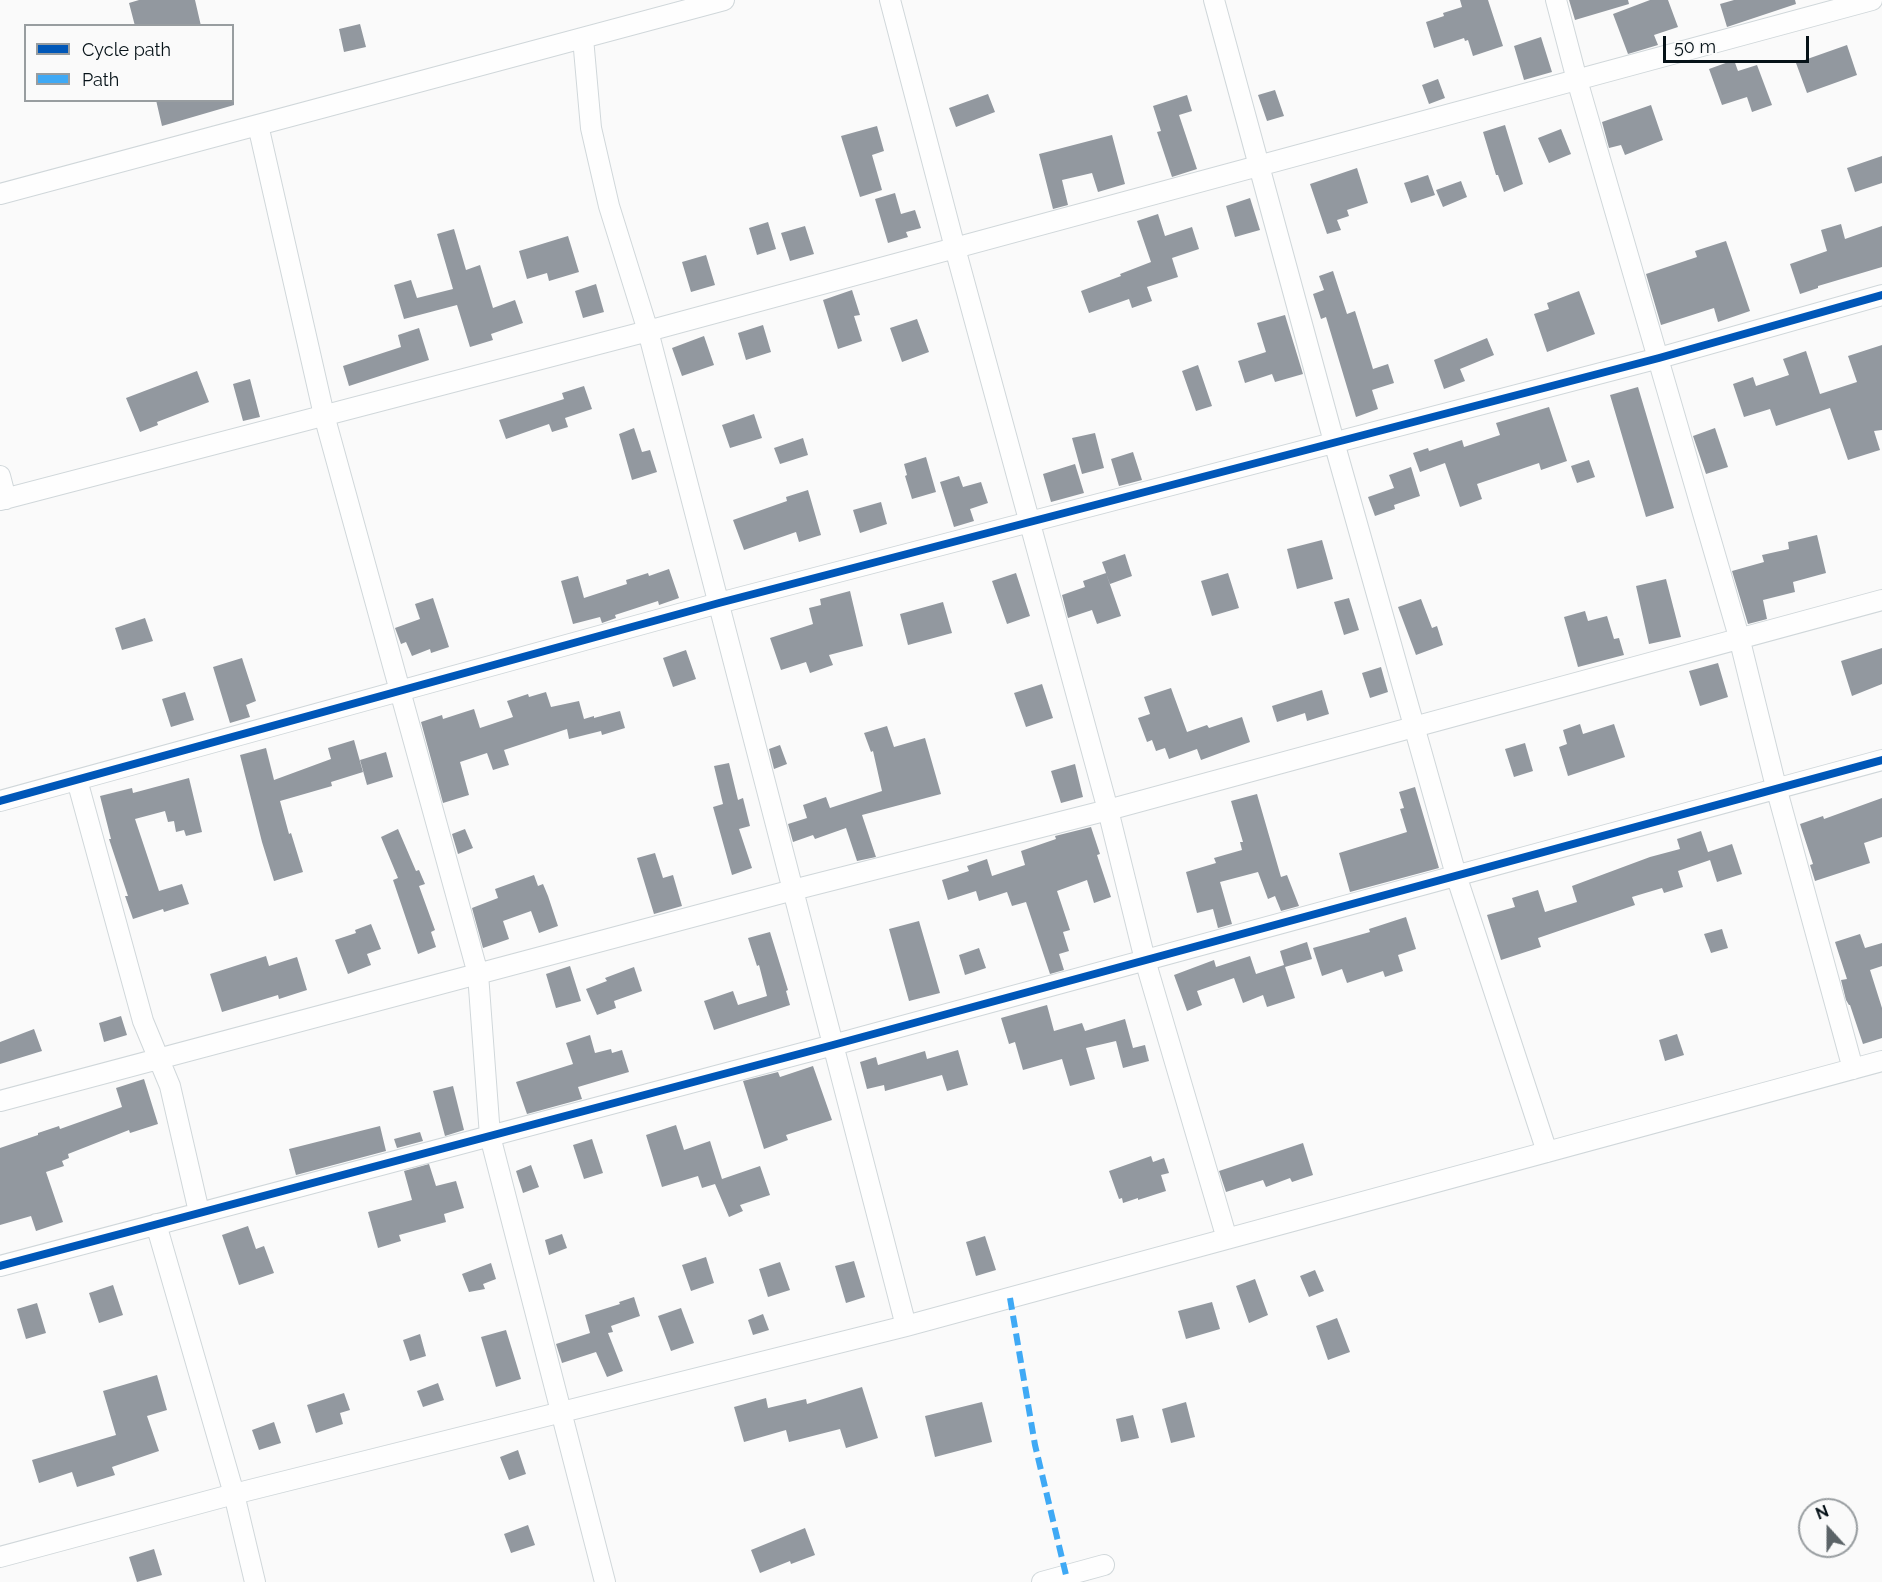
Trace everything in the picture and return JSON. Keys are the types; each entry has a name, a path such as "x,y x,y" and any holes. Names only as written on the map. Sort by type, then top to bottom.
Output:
{"street":[{"path":"0,194 723,0"},
{"path":"890,0 1108,810 1145,960 1227,1239"},
{"path":"1214,0 1334,442 1456,875 1547,1152"},
{"path":"1556,0 1577,80 1739,637 1776,788 1853,1069"},
{"path":"0,476 3,500 648,331 1872,0"},
{"path":"583,38 591,128 609,206 648,331 906,1326"},
{"path":"258,125 324,416 478,974 490,1136 605,1582"},
{"path":"0,801 719,603 1659,358 1882,295"},
{"path":"0,1101 793,890 1108,810 1882,600"},
{"path":"0,1266 833,1045 1882,760"},
{"path":"77,780 143,1021 170,1086 199,1212"},
{"path":"0,1557 234,1494 906,1326 1882,1061"},
{"path":"156,1224 234,1494 255,1582"},
{"path":"1042,1582 1104,1565"}],"building":[{"path":"139,0 195,0 201,24 134,24 129,3"},
{"path":"1460,0 1488,0 1503,46 1473,56 1468,40 1465,41 1464,38 1434,48 1426,22 1462,7"},
{"path":"1569,0 1628,0 1629,4 1575,20"},
{"path":"1650,0 1668,0 1678,27 1654,35 1658,45 1628,54 1613,14"},
{"path":"1734,0 1795,0 1796,4 1727,27 1720,4"},
{"path":"360,24 366,47 344,52 339,29"},
{"path":"1541,37 1552,72 1524,80 1514,46"},
{"path":"1847,45 1857,75 1807,93 1796,63"},
{"path":"1734,60 1738,71 1757,65 1772,105 1752,112 1747,97 1722,105 1709,69"},
{"path":"1438,79 1445,98 1429,104 1422,85"},
{"path":"1275,90 1284,116 1267,121 1258,95"},
{"path":"988,94 995,112 956,127 949,108"},
{"path":"1187,95 1192,111 1179,115 1197,169 1172,177 1157,132 1161,131 1153,106"},
{"path":"156,102 234,102 234,105 162,126"},
{"path":"1651,105 1663,140 1625,155 1621,145 1609,148 1602,122"},
{"path":"1505,125 1523,184 1504,192 1498,175 1496,175 1483,132"},
{"path":"877,126 884,151 872,155 882,190 860,197 841,136"},
{"path":"1561,129 1571,154 1549,163 1538,138"},
{"path":"1112,135 1125,184 1098,192 1092,173 1062,180 1068,205 1053,209 1039,154"},
{"path":"1882,156 1882,183 1855,192 1847,168"},
{"path":"1357,168 1368,203 1347,210 1349,216 1337,220 1341,230 1327,234 1310,184"},
{"path":"1428,175 1435,195 1411,203 1404,183"},
{"path":"1461,181 1467,197 1443,207 1436,190"},
{"path":"895,193 901,214 915,210 921,228 906,232 908,237 888,243 875,199"},
{"path":"1250,198 1260,230 1235,237 1226,206"},
{"path":"1158,214 1165,236 1192,227 1199,249 1172,258 1178,277 1147,287 1152,301 1132,308 1129,299 1089,313 1081,291 1151,262 1137,221"},
{"path":"768,222 776,249 757,255 749,228"},
{"path":"1841,224 1845,239 1882,226 1882,267 1818,286 1818,288 1800,294 1790,264 1827,251 1821,230"},
{"path":"805,226 814,254 790,261 781,233"},
{"path":"454,229 466,270 480,265 493,308 515,300 523,323 491,334 493,340 470,347 457,305 404,319 394,285 411,280 417,298 453,289 437,234"},
{"path":"568,236 579,272 549,281 547,273 527,279 519,251"},
{"path":"1726,241 1750,311 1718,322 1714,308 1661,325 1646,274 1697,257 1695,251"},
{"path":"706,255 715,285 691,292 682,262"},
{"path":"1333,271 1347,314 1355,311 1373,369 1388,364 1394,383 1372,390 1378,409 1356,417 1326,317 1321,319 1313,294 1324,290 1319,276"},
{"path":"596,284 604,312 583,318 575,291"},
{"path":"852,290 860,315 854,316 862,341 838,349 823,300"},
{"path":"1579,291 1595,334 1547,352 1534,314 1549,309 1547,303"},
{"path":"1285,315 1303,374 1275,382 1272,374 1245,383 1238,361 1266,352 1257,323"},
{"path":"917,319 929,352 902,362 890,328"},
{"path":"763,325 771,352 746,360 738,333"},
{"path":"419,328 429,360 349,386 343,366 401,347 398,335"},
{"path":"704,336 714,365 682,376 672,348"},
{"path":"1487,338 1494,355 1460,369 1465,381 1444,389 1434,360"},
{"path":"1882,345 1882,430 1874,431 1880,450 1848,460 1830,408 1776,426 1770,409 1744,417 1733,384 1753,377 1756,386 1789,375 1783,359 1806,351 1820,394 1857,382 1848,356"},
{"path":"1198,365 1212,406 1196,411 1182,371"},
{"path":"197,371 209,402 157,422 158,425 140,432 126,398"},
{"path":"250,379 260,417 243,421 233,384"},
{"path":"584,386 592,409 565,418 568,427 552,432 549,424 506,439 499,420 564,399 562,393"},
{"path":"1638,387 1674,508 1646,517 1610,395"},
{"path":"1549,407 1567,461 1541,470 1539,463 1477,484 1482,499 1460,507 1445,463 1420,472 1413,453 1428,448 1429,451 1462,440 1464,447 1500,435 1496,423"},
{"path":"754,414 762,438 730,448 722,425"},
{"path":"634,428 642,452 650,450 657,472 632,480 619,434"},
{"path":"1715,428 1728,467 1706,474 1693,436"},
{"path":"1095,433 1104,468 1082,474 1072,438"},
{"path":"803,438 808,455 780,464 774,448"},
{"path":"1133,452 1142,480 1119,486 1111,459"},
{"path":"926,457 936,492 912,499 904,464"},
{"path":"1589,460 1595,477 1577,483 1571,466"},
{"path":"1075,464 1084,493 1051,502 1043,474"},
{"path":"1411,467 1420,496 1394,505 1395,509 1375,516 1368,497 1394,488 1389,475"},
{"path":"959,476 963,487 981,482 988,503 970,509 974,521 954,527 940,482"},
{"path":"808,490 821,535 799,542 796,532 744,550 733,520 787,501 786,497"},
{"path":"881,502 887,524 860,533 853,510"},
{"path":"1817,535 1826,573 1793,582 1795,592 1763,600 1767,619 1748,624 1732,571 1764,562 1762,555 1789,549 1788,542"},
{"path":"1322,540 1333,579 1297,589 1287,549"},
{"path":"1125,554 1132,576 1110,584 1102,562"},
{"path":"669,569 679,598 659,605 658,601 615,615 616,618 602,623 600,617 573,624 561,581 578,576 584,598 627,584 626,580 648,573 649,576"},
{"path":"1016,573 1030,616 1007,624 992,581"},
{"path":"1106,573 1121,616 1097,624 1092,610 1068,618 1062,595 1085,587 1083,581"},
{"path":"1228,573 1239,608 1212,616 1201,581"},
{"path":"1666,579 1681,637 1649,644 1636,586"},
{"path":"850,591 863,646 829,655 833,665 810,673 806,662 781,670 770,638 813,624 809,608 821,605 820,599"},
{"path":"433,598 449,647 431,653 430,649 412,656 406,642 401,644 395,628 420,619 415,604"},
{"path":"1349,598 1359,630 1344,635 1334,602"},
{"path":"1421,599 1432,628 1437,626 1443,645 1416,655 1398,607"},
{"path":"943,602 952,633 908,645 900,614"},
{"path":"1585,611 1588,621 1607,616 1614,639 1619,638 1624,655 1578,667 1564,617"},
{"path":"145,618 153,641 122,650 115,628"},
{"path":"1882,648 1882,684 1852,696 1841,661"},
{"path":"686,650 696,679 673,687 663,658"},
{"path":"242,658 256,701 246,705 250,717 230,723 213,667"},
{"path":"1718,663 1728,697 1700,706 1689,671"},
{"path":"1381,667 1388,692 1370,698 1362,673"},
{"path":"1042,684 1053,718 1026,727 1014,693"},
{"path":"1171,688 1187,732 1207,725 1209,728 1242,717 1250,742 1201,760 1197,749 1169,759 1165,748 1156,751 1152,740 1147,742 1138,718 1150,714 1144,697"},
{"path":"1322,690 1329,714 1307,721 1305,713 1277,722 1272,706"},
{"path":"185,692 194,720 171,727 162,699"},
{"path":"546,692 551,707 579,701 584,719 620,711 625,728 602,735 601,731 569,739 567,729 504,750 509,765 493,770 487,753 460,762 469,795 443,803 421,722 442,715 443,719 474,709 480,728 513,717 507,701 528,694 529,697"},
{"path":"1580,724 1583,734 1614,724 1625,757 1568,776 1559,747 1567,744 1563,730"},
{"path":"887,726 894,747 925,738 941,794 862,815 876,857 857,861 846,828 815,839 813,835 793,842 788,824 807,818 803,805 826,797 830,808 882,791 873,751 871,752 864,733"},
{"path":"354,740 363,772 331,782 332,786 280,801 303,872 274,881 240,755 266,748 274,780 331,759 328,748"},
{"path":"1525,743 1533,771 1514,777 1505,749"},
{"path":"780,745 787,764 774,769 769,749"},
{"path":"386,752 393,777 367,785 360,760"},
{"path":"729,763 738,800 743,798 750,826 739,829 752,868 732,875 713,807 723,804 714,766"},
{"path":"1075,764 1083,797 1061,803 1051,771"},
{"path":"189,778 202,832 186,836 184,830 176,832 174,821 168,822 165,811 135,819 159,891 182,884 189,904 164,912 163,909 133,919 125,896 128,896 109,839 111,839 100,796 132,788 133,793"},
{"path":"1415,787 1439,868 1350,892 1339,853 1407,832 1400,809 1404,808 1399,792"},
{"path":"1257,794 1281,877 1287,875 1299,906 1281,911 1275,896 1268,899 1258,872 1220,882 1232,924 1218,928 1213,909 1197,913 1186,872 1216,863 1214,858 1242,850 1240,842 1243,842 1231,801"},
{"path":"1882,798 1882,837 1864,843 1870,863 1815,881 1810,865 1813,864 1800,824 1823,816 1824,819"},
{"path":"1091,827 1100,854 1097,855 1111,897 1094,903 1087,880 1057,891 1070,930 1063,932 1069,951 1059,954 1064,970 1050,974 1026,902 1012,906 1007,892 979,901 976,891 948,900 942,880 969,871 967,866 987,859 992,876 1025,865 1021,851 1056,839 1055,836"},
{"path":"398,829 416,871 419,870 425,884 419,886 435,930 431,932 436,947 418,954 393,880 398,878 381,837"},
{"path":"465,829 473,848 458,854 452,834"},
{"path":"1701,831 1708,852 1732,844 1742,874 1717,882 1710,860 1678,871 1683,887 1664,893 1662,888 1632,897 1635,905 1538,938 1541,947 1501,960 1487,915 1515,907 1512,898 1538,890 1545,912 1577,902 1572,886 1650,857 1680,849 1677,839"},
{"path":"655,853 663,878 673,875 682,906 654,914 637,858"},
{"path":"534,875 538,886 543,884 558,926 539,933 531,911 503,921 509,939 483,948 472,908 498,898 495,889"},
{"path":"1406,917 1416,949 1398,955 1403,971 1385,977 1383,971 1347,983 1342,969 1322,976 1313,948 1370,932 1369,929"},
{"path":"919,921 940,993 909,1001 889,929"},
{"path":"371,924 381,949 367,954 371,965 348,974 335,940 356,933 355,930"},
{"path":"1722,929 1728,948 1711,953 1704,934"},
{"path":"770,932 788,990 786,991 790,1005 714,1030 704,1001 733,991 738,1005 767,996 759,965 757,966 748,938"},
{"path":"1860,934 1865,948 1882,943 1882,966 1870,970 1882,1008 1882,1038 1863,1044 1850,1005 1846,1000 1841,980 1847,979 1835,942"},
{"path":"1307,942 1312,959 1285,967 1295,998 1267,1007 1263,995 1243,1003 1234,978 1197,991 1202,1005 1187,1011 1174,975 1214,960 1216,967 1250,956 1256,974 1284,965 1280,951"},
{"path":"979,948 986,968 965,975 959,955"},
{"path":"266,956 269,966 297,957 307,990 279,999 278,995 222,1012 210,974"},
{"path":"570,966 581,1001 556,1008 546,974"},
{"path":"634,967 642,991 614,1001 616,1008 597,1015 586,989 607,981 605,978"},
{"path":"1047,1005 1054,1031 1082,1023 1085,1031 1125,1019 1133,1048 1145,1045 1149,1061 1123,1068 1116,1041 1086,1048 1095,1079 1070,1086 1062,1059 1023,1070 1015,1042 1009,1044 1001,1018"},
{"path":"121,1016 127,1035 104,1042 99,1023"},
{"path":"34,1029 42,1051 0,1064 0,1042"},
{"path":"1677,1034 1684,1055 1665,1061 1659,1040"},
{"path":"590,1035 595,1053 611,1049 612,1053 622,1050 629,1072 578,1087 582,1099 527,1114 516,1082 573,1064 566,1043"},
{"path":"958,1050 968,1085 947,1091 942,1075 885,1091 884,1085 867,1089 860,1062 876,1057 878,1065 925,1051 927,1059"},
{"path":"813,1066 832,1120 786,1135 788,1140 764,1149 743,1081 778,1072 780,1077"},
{"path":"144,1079 158,1124 130,1133 129,1130 68,1154 69,1158 62,1161 64,1166 46,1172 63,1222 36,1231 31,1216 0,1225 0,1148 38,1135 38,1133 59,1126 60,1129 122,1107 116,1088"},
{"path":"453,1086 464,1130 445,1136 433,1091"},
{"path":"676,1125 684,1150 710,1141 722,1179 760,1166 770,1195 740,1205 743,1211 729,1217 715,1184 702,1188 698,1176 662,1187 646,1135"},
{"path":"380,1126 386,1151 296,1175 289,1149"},
{"path":"420,1132 423,1141 397,1148 394,1139"},
{"path":"592,1139 603,1173 584,1179 573,1145"},
{"path":"1303,1143 1313,1175 1292,1182 1290,1178 1266,1187 1263,1180 1226,1192 1219,1171"},
{"path":"1151,1156 1153,1162 1164,1158 1169,1173 1161,1175 1166,1191 1123,1203 1122,1198 1119,1199 1109,1171"},
{"path":"429,1164 436,1186 456,1181 464,1208 444,1214 446,1222 399,1235 401,1241 378,1248 368,1212 412,1200 404,1171"},
{"path":"531,1165 539,1187 523,1193 516,1171"},
{"path":"248,1226 256,1249 264,1246 274,1273 239,1285 222,1235"},
{"path":"562,1234 567,1248 549,1255 545,1240"},
{"path":"985,1236 996,1270 976,1276 966,1242"},
{"path":"706,1257 714,1283 691,1291 682,1265"},
{"path":"854,1261 865,1297 846,1303 835,1266"},
{"path":"780,1262 790,1290 768,1297 759,1269"},
{"path":"491,1263 496,1279 483,1284 485,1289 469,1292 462,1274"},
{"path":"1315,1270 1324,1291 1309,1297 1300,1276"},
{"path":"1255,1279 1268,1315 1249,1323 1236,1286"},
{"path":"113,1285 123,1315 99,1323 89,1293"},
{"path":"634,1297 640,1316 611,1326 613,1332 608,1333 623,1371 607,1377 596,1352 562,1363 556,1344 590,1333 585,1315"},
{"path":"1212,1302 1220,1329 1186,1339 1178,1311"},
{"path":"37,1303 46,1333 26,1339 17,1309"},
{"path":"681,1308 694,1343 671,1351 658,1316"},
{"path":"763,1314 769,1330 753,1335 748,1320"},
{"path":"1337,1318 1350,1352 1328,1360 1316,1326"},
{"path":"506,1330 521,1379 496,1387 481,1337"},
{"path":"420,1334 426,1356 410,1361 403,1340"},
{"path":"157,1375 167,1410 147,1416 159,1451 112,1467 115,1475 77,1487 72,1472 39,1483 32,1460 116,1435 103,1391"},
{"path":"438,1383 444,1400 423,1407 417,1391"},
{"path":"862,1387 878,1438 846,1448 840,1429 789,1442 786,1430 744,1442 734,1407 766,1398 768,1408 806,1399 807,1404"},
{"path":"344,1393 350,1410 340,1413 343,1424 316,1433 307,1405"},
{"path":"982,1402 992,1442 935,1457 925,1416"},
{"path":"1186,1402 1195,1437 1171,1443 1162,1409"},
{"path":"1133,1415 1139,1438 1121,1442 1116,1419"},
{"path":"274,1422 281,1443 259,1450 252,1430"},
{"path":"518,1450 526,1474 509,1480 500,1457"},
{"path":"528,1525 535,1545 511,1553 504,1534"},
{"path":"805,1528 815,1555 791,1564 790,1561 760,1573 751,1550"},
{"path":"154,1549 162,1575 137,1582 129,1557"}],"marked path":[{"path":"1010,1298 1035,1445 1066,1575"}],"cycle path":[{"path":"0,801 719,603 1659,358 1882,295"},
{"path":"0,1266 833,1045 1882,760"}]}
